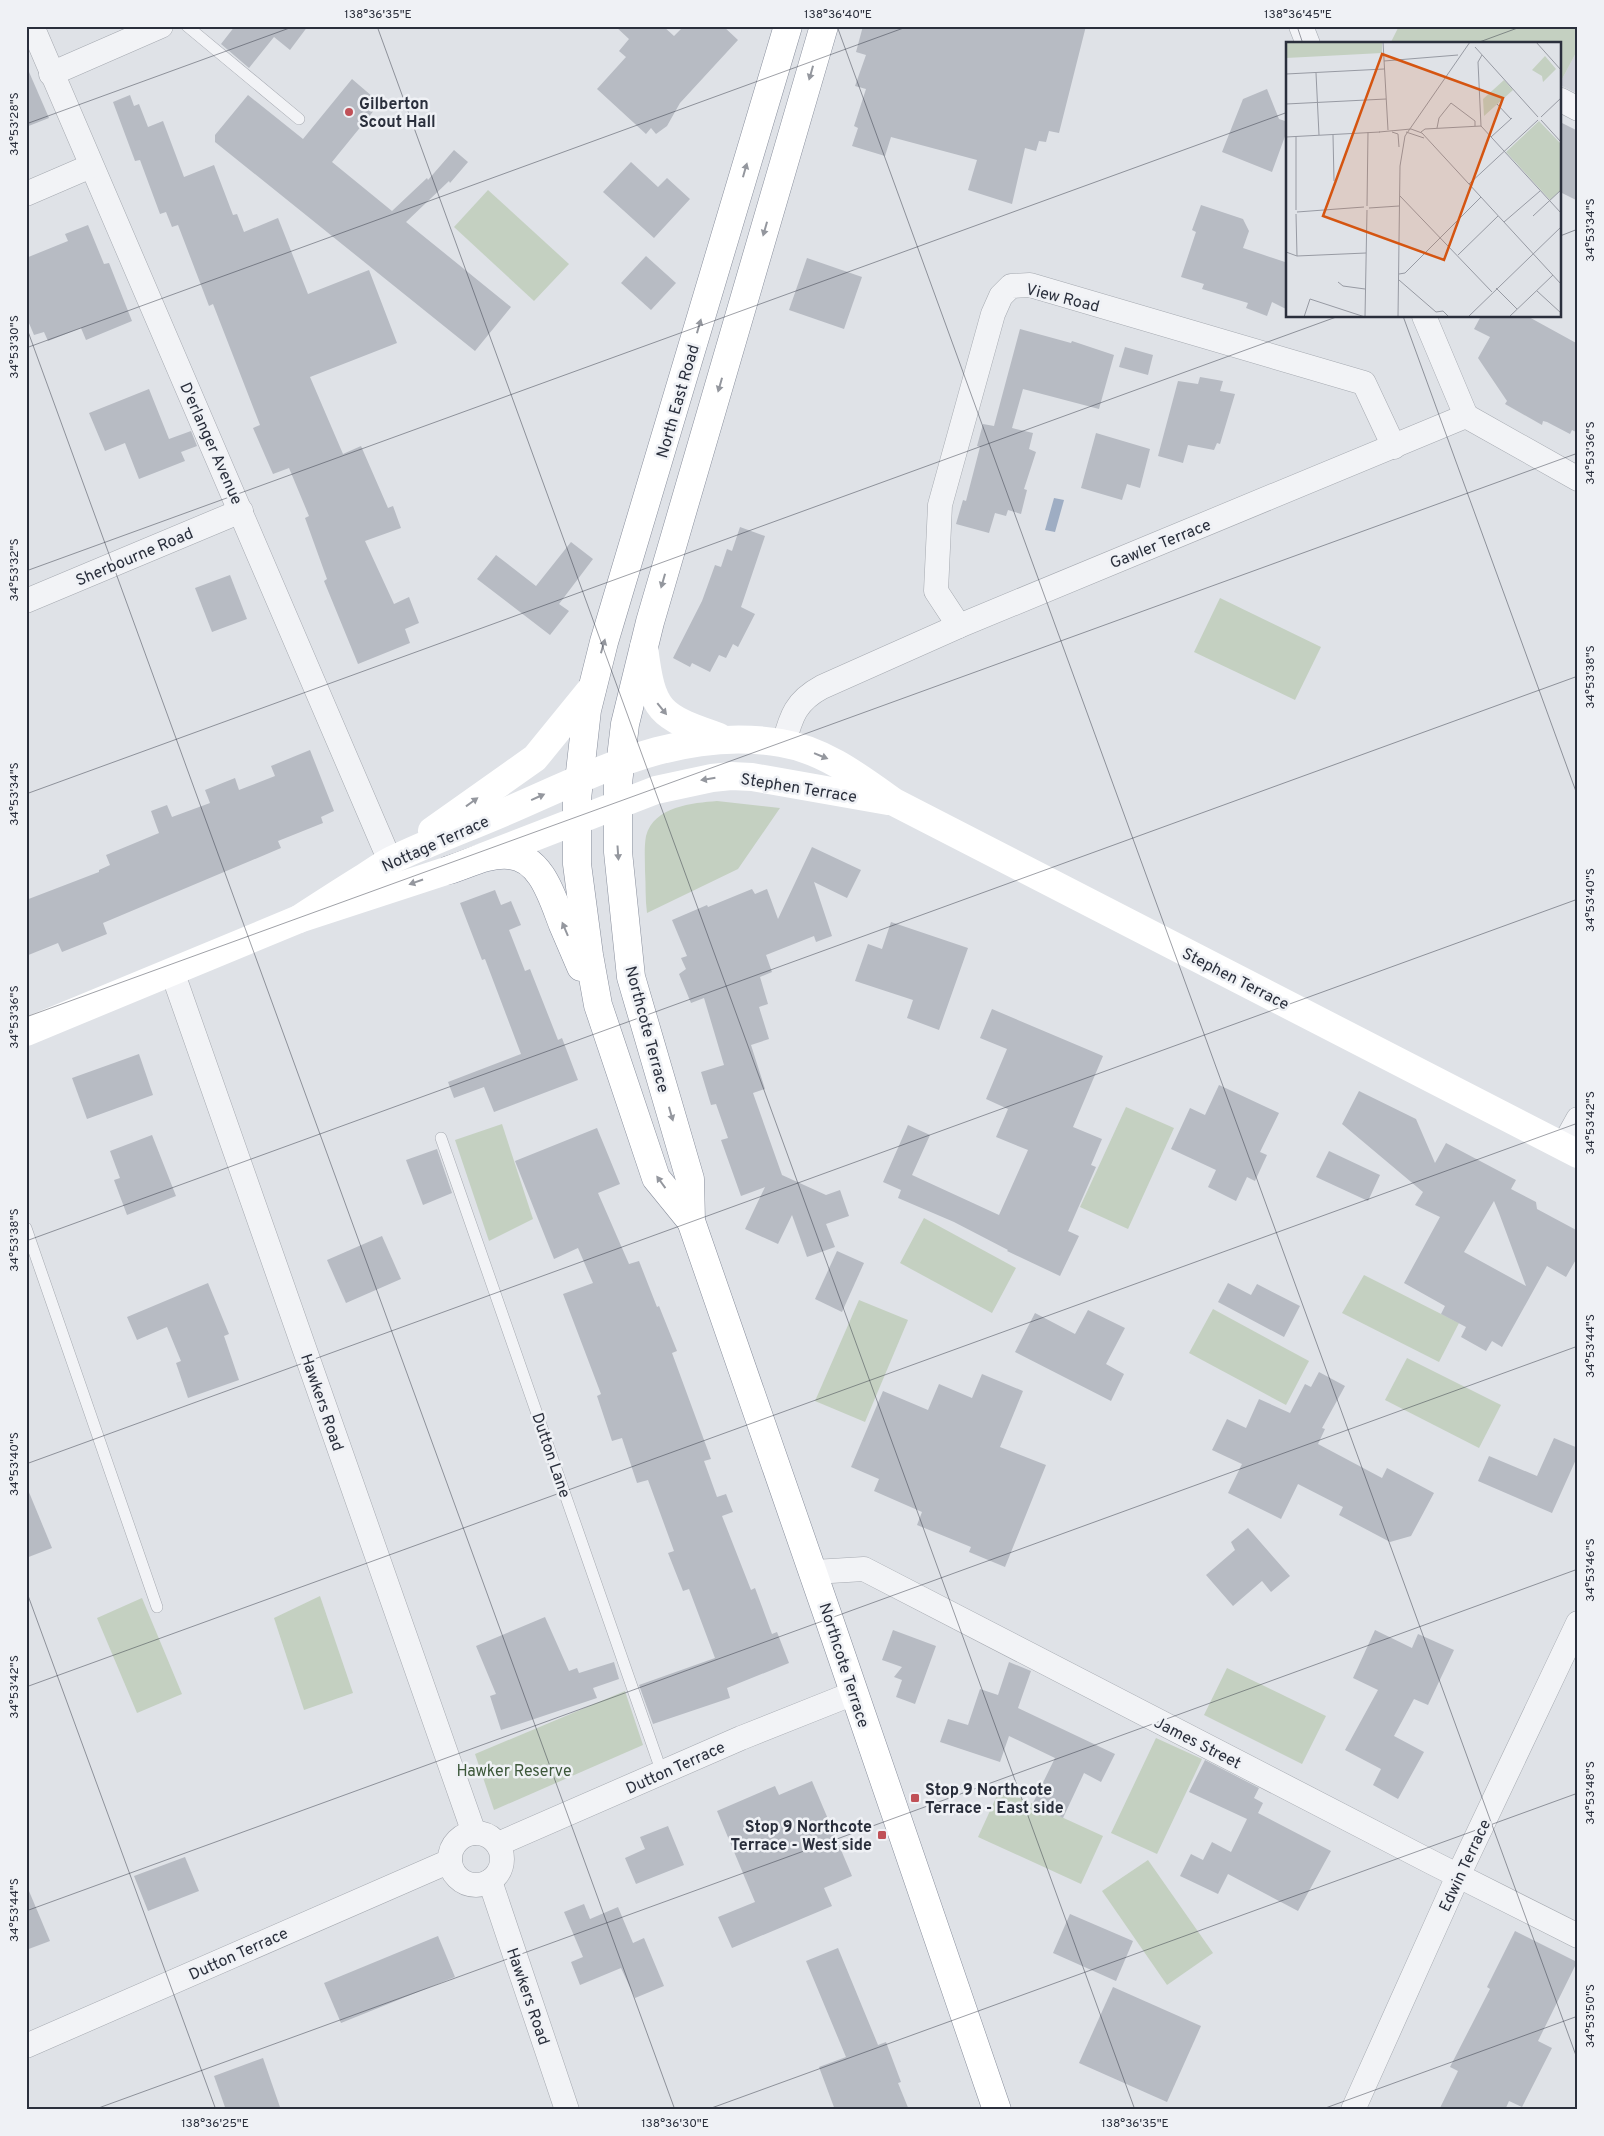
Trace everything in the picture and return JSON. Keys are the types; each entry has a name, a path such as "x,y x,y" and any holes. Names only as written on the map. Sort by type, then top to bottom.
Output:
{"main road":[{"name":"North East Road","path":"576,820 578,779 587,710 592,688 611,617 788,26"},
{"path":"620,764 626,715 644,647 824,26"},
{"path":"644,647 649,681 657,704 662,711 675,721 722,739"},
{"path":"390,861 535,758 592,688"},
{"name":"Stephen Terrace","path":"620,764 667,747 701,740 747,738 784,743 803,749 841,765 894,802 1571,1150"},
{"name":"Nottage Terrace","path":"299,919 390,861 578,779 620,764"},
{"name":"Northcote Terrace","path":"620,764 618,852 631,977 690,1180 691,1221 814,1572 997,2110"},
{"name":"Stephen Terrace","path":"576,820 665,787 731,776 782,781 827,791 894,802"},
{"name":"Nottage Terrace","path":"26,1032 299,919 449,870 576,820"},
{"name":"Northcote Terrace","path":"576,820 577,864 598,1005 656,1178 691,1221"},
{"path":"449,870 502,855 515,856 534,868 550,893 598,1005"}],"street":[{"name":"D'erlanger Avenue","path":"32,26 390,861"},
{"path":"51,74 161,26"},
{"path":"1301,26 1307,42"},
{"path":"1562,100 1578,108"},
{"path":"26,194 91,166"},
{"name":"View Road","path":"959,626 936,591 940,505 993,314 1001,296 1011,286 1030,285 1364,383 1394,447"},
{"path":"1425,318 1466,416 1578,479"},
{"name":"Gawler Terrace","path":"784,743 794,711 808,695 822,687 959,626 1466,416"},
{"name":"Sherbourne Road","path":"26,601 241,511"},
{"name":"Hawkers Road","path":"172,971 474,1833"},
{"path":"1571,1150 1578,1118"},
{"name":"James Street","path":"814,1572 864,1569 1578,1936"},
{"name":"Edwin Terrace","path":"1353,2110 1458,1876 1578,1623"},
{"name":"Dutton Terrace","path":"498,1844 741,1738 854,1693"},
{"path":"474,1833 491,1837 498,1844 503,1860 501,1868 490,1882 482,1885 464,1883 457,1877 450,1861 454,1845 459,1839 474,1833"},
{"name":"Dutton Terrace","path":"26,2046 450,1861"},
{"name":"Hawkers Road","path":"490,1882 567,2110"}],"lane":[{"path":"188,26 299,119"},
{"name":"Dutton Lane","path":"441,1138 662,1773"},
{"path":"26,1228 157,1608"}],"shaded area":[{"path":"1578,49 1578,94 1562,86 1562,79"}],"green space":[{"path":"1399,26 1578,26 1578,49 1562,79 1562,42 1391,42"},
{"path":"488,190 569,264 534,301 454,227"},
{"path":"1220,598 1321,647 1295,700 1194,652"},
{"path":"717,801 780,808 738,869 647,913 645,849 646,836 650,826 657,818 676,808"},
{"path":"1126,1107 1174,1128 1128,1229 1080,1207"},
{"path":"502,1124 533,1219 489,1241 455,1140"},
{"path":"924,1218 1016,1268 992,1313 900,1263"},
{"path":"1364,1275 1459,1323 1439,1362 1342,1313"},
{"path":"859,1300 908,1320 865,1422 815,1401"},
{"path":"1213,1309 1309,1361 1286,1405 1189,1353"},
{"path":"1407,1358 1501,1405 1479,1448 1385,1400"},
{"path":"320,1596 353,1693 304,1710 274,1618"},
{"path":"142,1598 182,1694 137,1713 97,1618"},
{"path":"1227,1668 1326,1716 1302,1764 1204,1715"},
{"name":"Hawker Reserve","path":"625,1691 643,1745 494,1810 475,1754"},
{"path":"1156,1738 1202,1759 1157,1854 1111,1833"},
{"path":"1000,1789 1103,1836 1081,1884 978,1837"},
{"path":"1148,1860 1213,1953 1167,1985 1102,1891"}],"water":[{"path":"1054,498 1064,500 1055,532 1045,530"}],"building":[{"path":"235,26 308,26 290,50 274,37 249,68 221,44"},
{"path":"615,26 663,26 674,36 684,26 723,26 738,40 680,103 667,126 656,134 651,128 646,134 597,89 626,57 619,51 629,39"},
{"path":"863,26 1086,26 1059,133 1049,131 1046,142 1039,141 1036,151 1025,148 1012,204 968,190 977,160 891,137 885,156 852,146 858,128 854,126 866,89 855,86 866,55 856,52"},
{"path":"26,65 49,118 26,127"},
{"path":"352,79 380,103 332,162 392,211 427,178 428,180 454,150 468,162 450,183 449,181 406,222 511,307 475,351 215,142 215,135 248,95 303,139"},
{"path":"1267,89 1279,119 1286,121 1286,134 1272,172 1222,152 1243,99"},
{"path":"130,95 134,106 139,104 148,127 163,121 184,177 214,165 233,215 237,214 244,232 278,218 308,294 369,270 397,343 310,377 343,454 361,446 388,508 393,506 401,528 365,541 394,604 409,597 419,623 405,629 410,643 358,664 324,581 327,579 305,518 309,516 289,468 273,474 253,428 260,425 213,304 209,306 178,225 172,227 166,212 160,214 140,160 135,161 113,102"},
{"path":"1562,123 1578,131 1578,201 1562,193"},
{"path":"631,162 658,187 667,178 690,199 654,238 603,192"},
{"path":"1201,205 1243,219 1249,231 1243,248 1286,262 1286,309 1272,302 1267,316 1246,308 1248,303 1202,289 1204,284 1181,277 1196,232 1192,230"},
{"path":"88,225 104,264 109,263 132,321 86,340 81,328 48,341 44,332 34,335 26,316 26,258 68,241 65,234"},
{"path":"646,256 676,283 651,310 621,283"},
{"path":"807,258 862,277 844,329 789,310"},
{"path":"1480,318 1531,318 1578,344 1578,433 1572,430 1570,434 1543,421 1542,425 1505,404 1507,401 1478,358 1490,337 1474,329"},
{"path":"1020,329 1071,343 1072,341 1114,355 1099,409 1023,389 1012,428 1033,433 1029,449 1036,452 1024,489 1027,490 1021,514 1008,510 1006,516 995,513 989,533 956,524 963,500 966,501 980,447 977,446 983,424 994,426"},
{"path":"1125,347 1153,355 1148,375 1119,367"},
{"path":"1200,377 1223,381 1220,391 1235,394 1220,444 1217,443 1214,450 1188,445 1183,463 1158,456 1178,381 1198,384"},
{"path":"149,389 169,439 191,431 197,446 181,452 185,461 139,479 125,443 105,451 89,413"},
{"path":"1096,433 1150,449 1140,488 1127,484 1122,500 1081,488"},
{"path":"740,527 765,536 741,607 755,614 738,647 733,644 726,658 719,655 710,672 692,663 690,667 673,658 702,601 715,565 721,567 727,549 732,551"},
{"path":"571,542 593,559 559,604 569,611 550,635 477,579 496,555 536,586"},
{"path":"230,575 247,619 212,632 195,588"},
{"path":"310,750 334,811 321,817 323,823 278,841 281,848 103,923 107,934 62,952 58,943 26,956 26,900 99,872 99,870 110,865 106,855 159,833 151,811 167,805 172,817 210,803 205,790 235,778 239,790 275,776 271,766"},
{"path":"812,847 861,870 847,898 814,882 832,936 816,942 814,936 766,955 772,972 760,977 768,1004 759,1007 769,1039 751,1045 765,1089 753,1093 782,1175 826,1195 840,1190 849,1216 826,1224 835,1247 807,1257 792,1215 778,1244 745,1229 765,1187 741,1196 721,1140 728,1138 716,1104 711,1105 701,1072 724,1065 704,998 691,1003 679,974 686,969 681,958 687,956 672,920 752,889 755,894 767,889 778,919"},
{"path":"495,890 501,905 511,901 521,925 509,930 525,971 530,969 558,1040 562,1038 578,1080 494,1112 484,1087 454,1098 448,1082 521,1054 485,959 482,960 460,903"},
{"path":"891,922 968,948 939,1030 907,1018 913,1000 855,981 868,944 882,949"},
{"path":"992,1009 1103,1056 1073,1127 1102,1139 1091,1165 1096,1167 1068,1231 1079,1236 1060,1276 1007,1251 954,1222 898,1198 901,1190 883,1182 908,1125 930,1135 912,1175 999,1215 1028,1150 996,1137 1008,1109 986,1099 1007,1049 980,1038"},
{"path":"139,1054 153,1095 87,1119 72,1078"},
{"path":"1219,1085 1279,1113 1260,1152 1267,1155 1255,1181 1247,1177 1236,1201 1208,1187 1216,1170 1171,1149 1190,1108 1205,1115"},
{"path":"1359,1091 1416,1119 1435,1163 1446,1143 1516,1180 1511,1189 1536,1202 1537,1209 1578,1231 1578,1256 1566,1277 1547,1266 1502,1347 1492,1341 1486,1351 1461,1337 1466,1327 1441,1314 1445,1306 1404,1283 1440,1217 1415,1205 1423,1192 1342,1124","holes":["1494,1201 1526,1286 1464,1252"]},
{"path":"597,1128 620,1184 598,1193 629,1264 639,1261 657,1307 659,1306 677,1351 672,1353 711,1459 704,1461 717,1497 726,1494 733,1512 722,1516 751,1590 755,1588 772,1634 777,1632 789,1663 727,1688 730,1698 653,1724 639,1685 715,1658 689,1589 683,1591 668,1553 674,1551 648,1480 637,1483 622,1438 612,1441 597,1396 601,1394 563,1294 593,1283 578,1248 554,1259 515,1161"},
{"path":"152,1135 176,1196 127,1215 114,1180 120,1178 110,1151"},
{"path":"437,1149 452,1193 423,1205 406,1160"},
{"path":"1329,1151 1380,1175 1368,1201 1316,1177"},
{"path":"382,1236 401,1279 346,1303 327,1260"},
{"path":"837,1251 864,1263 842,1312 815,1299"},
{"path":"208,1283 229,1334 224,1336 239,1380 188,1398 176,1363 181,1361 167,1327 137,1340 127,1317"},
{"path":"1228,1283 1251,1295 1257,1284 1300,1306 1284,1337 1218,1302"},
{"path":"1088,1310 1125,1328 1106,1364 1124,1374 1111,1401 1015,1352 1035,1313 1075,1334"},
{"path":"1319,1372 1345,1386 1322,1428 1325,1429 1318,1444 1382,1478 1387,1468 1434,1493 1411,1536 1390,1542 1339,1515 1343,1507 1298,1484 1281,1519 1228,1493 1242,1464 1212,1450 1227,1419 1246,1428 1259,1399 1290,1413 1305,1384 1311,1387"},
{"path":"982,1374 1023,1391 1000,1447 1046,1465 1005,1567 969,1552 971,1547 917,1525 922,1512 874,1491 879,1479 851,1467 883,1391 928,1410 939,1384 972,1398"},
{"path":"1554,1438 1578,1448 1578,1455 1552,1513 1478,1481 1489,1456 1537,1476"},
{"path":"26,1485 52,1548 26,1558"},
{"path":"1248,1528 1290,1576 1271,1592 1262,1581 1233,1606 1206,1575 1235,1550 1231,1542"},
{"path":"545,1617 569,1671 577,1668 579,1673 614,1662 619,1679 593,1688 597,1698 501,1730 490,1696 496,1694 476,1646"},
{"path":"893,1630 936,1646 915,1704 896,1697 902,1680 894,1677 902,1667 882,1660"},
{"path":"1375,1630 1412,1648 1418,1634 1454,1650 1428,1705 1414,1699 1394,1736 1424,1752 1398,1799 1373,1785 1381,1769 1345,1750 1378,1690 1353,1678"},
{"path":"1009,1662 1031,1671 1018,1708 1115,1754 1101,1782 1084,1773 1063,1818 1033,1803 1055,1758 1009,1736 1000,1762 940,1742 948,1719 968,1725 980,1689 998,1695"},
{"path":"1205,1760 1259,1788 1254,1798 1263,1803 1258,1813 1331,1851 1298,1911 1228,1874 1218,1894 1180,1876 1191,1854 1203,1860 1212,1842 1231,1852 1247,1819 1189,1792"},
{"path":"812,1781 852,1876 824,1888 832,1906 732,1948 718,1917 755,1902 717,1811 775,1786 779,1795"},
{"path":"668,1826 684,1865 636,1884 625,1858 645,1849 640,1837"},
{"path":"185,1857 199,1891 148,1911 134,1876"},
{"path":"26,1884 50,1941 26,1950"},
{"path":"584,1904 590,1919 618,1907 633,1943 644,1938 664,1986 635,1998 621,1968 580,1985 571,1962 583,1957 564,1912"},
{"path":"1070,1914 1133,1941 1116,1981 1053,1953"},
{"path":"1515,1931 1577,1962 1538,2041 1552,2048 1522,2107 1509,2101 1505,2110 1439,2110 1458,2071 1450,2067 1490,1989 1487,1987"},
{"path":"438,1936 455,1977 341,2023 324,1983"},
{"path":"838,1948 878,2045 886,2042 901,2082 898,2083 909,2110 835,2110 819,2067 846,2057 806,1961"},
{"path":"1113,1987 1201,2026 1167,2102 1079,2063"},
{"path":"263,2058 281,2110 226,2110 214,2076"}],"place":[{"name":"Gilberton Scout Hall","path":"349,112"},
{"name":"Stop 9 Northcote Terrace - East side","path":"915,1798"},
{"name":"Stop 9 Northcote Terrace - West side","path":"882,1835"}]}
